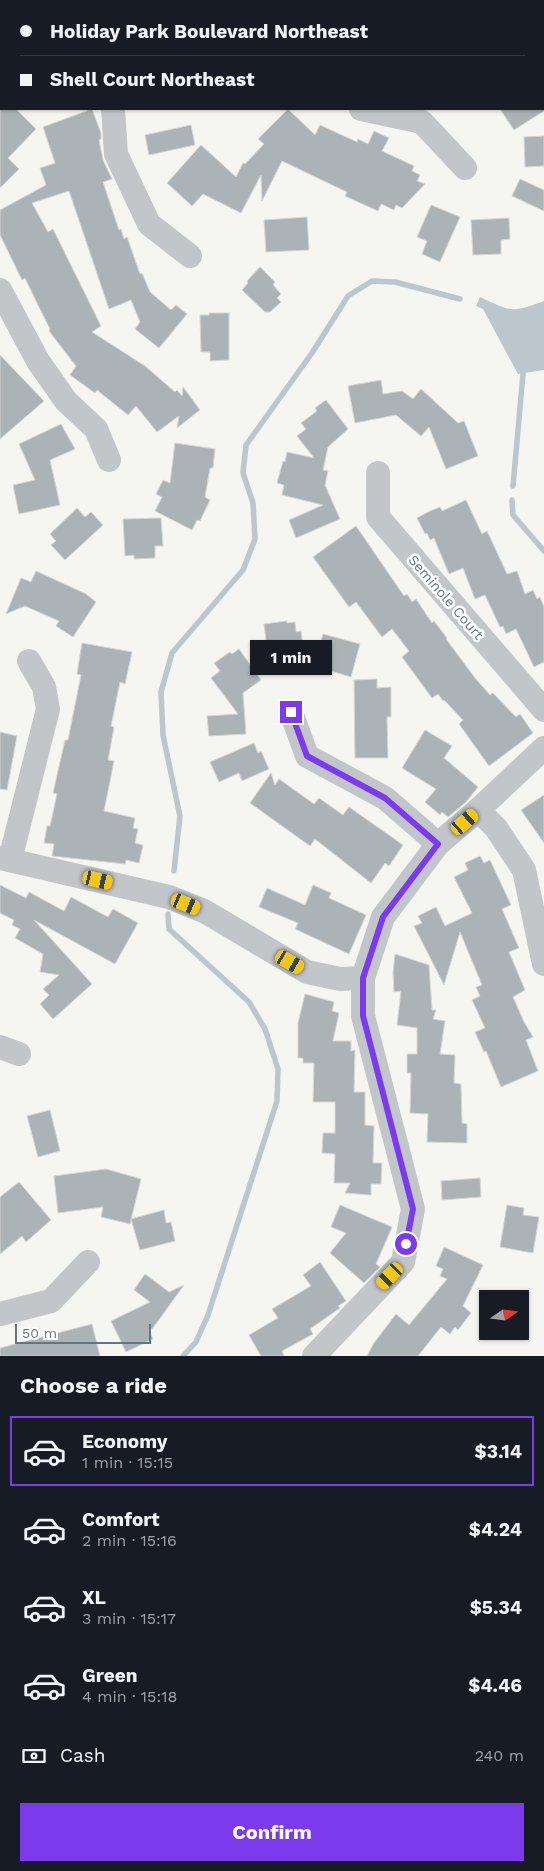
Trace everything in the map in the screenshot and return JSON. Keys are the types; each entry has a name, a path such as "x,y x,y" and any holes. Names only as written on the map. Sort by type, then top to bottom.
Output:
{"street":[{"path":"113,110 116,154 149,224 190,256"},
{"path":"366,110 422,122 465,168"},
{"path":"0,290 38,361 66,401 96,429 109,460"},
{"name":"Seminole Court","path":"378,473 378,517 544,710"},
{"path":"29,662 44,686 48,709 5,859 169,897 204,911 307,972 340,979 363,978"},
{"path":"291,712 307,756 385,798 438,844"},
{"path":"314,1356 403,1262 413,1209 363,1016 363,978 383,917 438,844 478,810 544,748"},
{"path":"478,810 496,828 524,870 544,964"},
{"path":"0,1314 51,1301 88,1262"}],"shaded area":[{"path":"480,297 499,306 512,309 525,308 544,301 544,370 518,374 483,309 476,306"}],"building":[{"path":"0,110 17,110 36,129 8,158 19,169 0,188"},
{"path":"92,110 101,133 101,139 99,140 103,160 112,179 103,182 119,230 121,229 124,239 127,237 140,274 142,273 150,292 171,310 176,305 187,314 159,348 135,329 140,322 131,300 109,309 69,191 32,203 48,232 53,229 101,326 92,332 145,366 175,392 177,390 182,396 183,387 200,410 177,428 179,416 157,432 136,406 128,415 97,390 95,393 70,375 76,366 49,331 50,329 25,278 22,280 0,235 0,210 46,185 40,168 55,163 43,127"},
{"path":"287,110 315,135 320,125 357,142 358,139 368,144 374,131 389,138 382,151 414,166 412,171 420,175 417,181 425,184 402,208 396,205 394,210 381,204 378,211 345,196 347,192 282,161 262,201 261,175 241,213 203,194 192,206 167,183 201,145 236,177 243,163 245,164 264,144 258,139"},
{"path":"501,110 544,110 544,111 514,130"},
{"path":"191,125 195,145 149,155 145,135"},
{"path":"544,136 544,166 525,167 524,137"},
{"path":"520,179 544,190 544,211 512,196"},
{"path":"431,205 460,217 440,262 422,254 427,241 417,237"},
{"path":"307,217 309,250 266,252 264,220"},
{"path":"509,218 510,239 501,240 501,254 473,255 471,220"},
{"path":"260,267 275,282 273,285 281,294 277,298 281,302 270,312 265,312 242,290 248,283 247,281"},
{"path":"209,313 229,313 229,360 210,361 210,352 201,352 200,315 209,315"},
{"path":"0,355 44,401 0,439"},
{"path":"381,380 383,394 402,391 413,399 421,389 458,423 464,421 478,456 446,469 429,427 421,436 396,415 355,423 348,386"},
{"path":"326,400 348,429 328,447 323,470 328,471 325,485 340,519 296,538 289,520 323,505 282,495 284,485 277,483 287,452 314,458 297,436 306,429 301,423 317,411 315,408"},
{"path":"61,424 75,449 50,460 60,505 19,514 13,485 35,480 19,444"},
{"path":"175,443 215,449 213,468 210,468 205,497 210,500 200,521 197,520 192,530 155,511 162,497 156,494 163,480 170,483"},
{"path":"466,500 482,534 487,531 507,574 517,571 525,594 533,590 537,599 540,597 544,607 544,662 534,667 516,629 506,634 503,626 500,627 485,595 475,599 463,568 449,574 434,538 430,540 417,518 440,507 442,511"},
{"path":"77,508 85,517 91,512 103,525 65,560 51,545 56,541 50,534"},
{"path":"161,518 163,546 155,546 155,558 134,559 134,555 125,556 123,519"},
{"path":"356,526 404,596 407,594 412,602 416,599 432,623 434,621 475,678 490,695 493,693 516,717 520,714 533,733 489,766 459,724 463,720 438,694 432,698 402,657 409,651 392,629 382,637 356,602 349,607 313,557"},
{"path":"36,571 86,594 96,602 73,637 56,626 59,621 25,606 6,614 21,578 31,582"},
{"path":"287,621 287,623 295,622 296,632 301,631 305,663 290,659 270,674 264,624"},
{"path":"323,634 360,644 351,677 314,666"},
{"path":"82,643 132,652 125,684 120,682 111,726 114,727 108,760 114,761 104,811 135,818 133,828 138,829 135,843 143,845 139,863 126,860 125,864 52,856 54,844 44,843 47,826 50,826 57,794 53,793 65,740 68,740 81,675 77,674"},
{"path":"239,649 261,680 243,693 246,734 209,736 207,716 238,714 211,678 220,671 214,663 230,652 232,654"},
{"path":"377,679 377,688 391,687 391,717 387,717 388,758 355,758 354,680"},
{"path":"425,730 452,746 444,758 478,787 466,802 448,817 442,812 440,815 425,802 436,789 402,768"},
{"path":"0,732 17,736 7,790 0,789"},
{"path":"254,743 258,753 261,751 269,769 242,781 239,773 219,782 210,762"},
{"path":"271,773 275,785 279,779 314,804 319,798 343,815 349,807 403,845 389,866 385,863 371,883 315,839 310,846 250,803"},
{"path":"544,795 544,843 521,810"},
{"path":"480,856 484,863 490,860 511,905 502,909 519,948 509,952 525,990 513,997 533,1037 526,1040 538,1071 501,1087 486,1051 484,1052 475,1032 485,1028 472,1000 480,996 476,987 482,985 460,932 444,985 414,926 422,923 418,916 436,907 445,926 472,913 454,877 468,870 465,863"},
{"path":"0,885 26,898 29,892 64,911 71,897 108,917 113,909 138,923 115,964 34,920 92,984 53,1019 40,1004 49,995 43,989 59,975 40,972 43,954 15,938 20,929 12,925 14,920 0,913"},
{"path":"313,885 331,893 329,898 366,915 349,954 295,929 298,923 259,907 267,888 305,905"},
{"path":"395,954 429,965 432,1010 436,1010 433,1019 445,1021 440,1054 455,1055 454,1083 461,1084 462,1123 467,1124 467,1143 427,1142 428,1114 410,1113 411,1073 407,1073 407,1054 417,1054 417,1028 397,1025 401,991 394,992"},
{"path":"305,994 334,1002 332,1011 339,1013 333,1041 351,1041 351,1051 355,1050 354,1092 365,1092 365,1125 374,1126 373,1163 382,1163 381,1184 371,1184 371,1195 345,1193 350,1183 334,1183 335,1154 322,1153 323,1133 335,1133 335,1102 313,1102 314,1063 303,1063 303,1058 298,1058 298,1023"},
{"path":"50,1110 60,1151 38,1157 27,1116"},
{"path":"106,1169 141,1179 130,1224 101,1217 103,1207 58,1213 54,1176"},
{"path":"480,1178 481,1197 442,1200 441,1181"},
{"path":"19,1182 51,1220 26,1242 22,1236 0,1254 0,1197"},
{"path":"340,1205 392,1227 376,1264 380,1267 364,1283 330,1253 346,1233 331,1227"},
{"path":"507,1205 524,1208 523,1215 539,1217 533,1253 500,1247"},
{"path":"164,1210 166,1223 171,1222 175,1241 140,1250 131,1219"},
{"path":"444,1247 483,1265 463,1306 471,1313 458,1330 455,1327 450,1334 441,1327 418,1356 367,1356 374,1343 396,1314 409,1325 447,1279 440,1276 443,1269 436,1266"},
{"path":"320,1262 346,1301 338,1306 340,1308 310,1329 313,1334 282,1351 284,1356 261,1356 249,1335 278,1318 272,1309 311,1286 303,1275"},
{"path":"145,1274 169,1292 184,1285 153,1328 149,1330 153,1339 126,1352 111,1321 150,1302 134,1290"},
{"path":"92,1324 100,1356 0,1356 0,1348"}],"waterway":[{"path":"174,871 180,816 163,735 161,692 172,653 243,570 255,539 253,503 243,473 246,445 312,353 348,296 372,281 395,282 460,299"},
{"path":"513,486 523,374"},
{"path":"512,500 513,515 544,551"},
{"path":"168,914 169,929 249,1002 265,1029 278,1069 277,1101 208,1315 196,1342 183,1356"}],"route":[{"path":"291,712 307,756 385,798 438,844 383,917 363,978 363,1016 413,1209 406,1244"}]}
